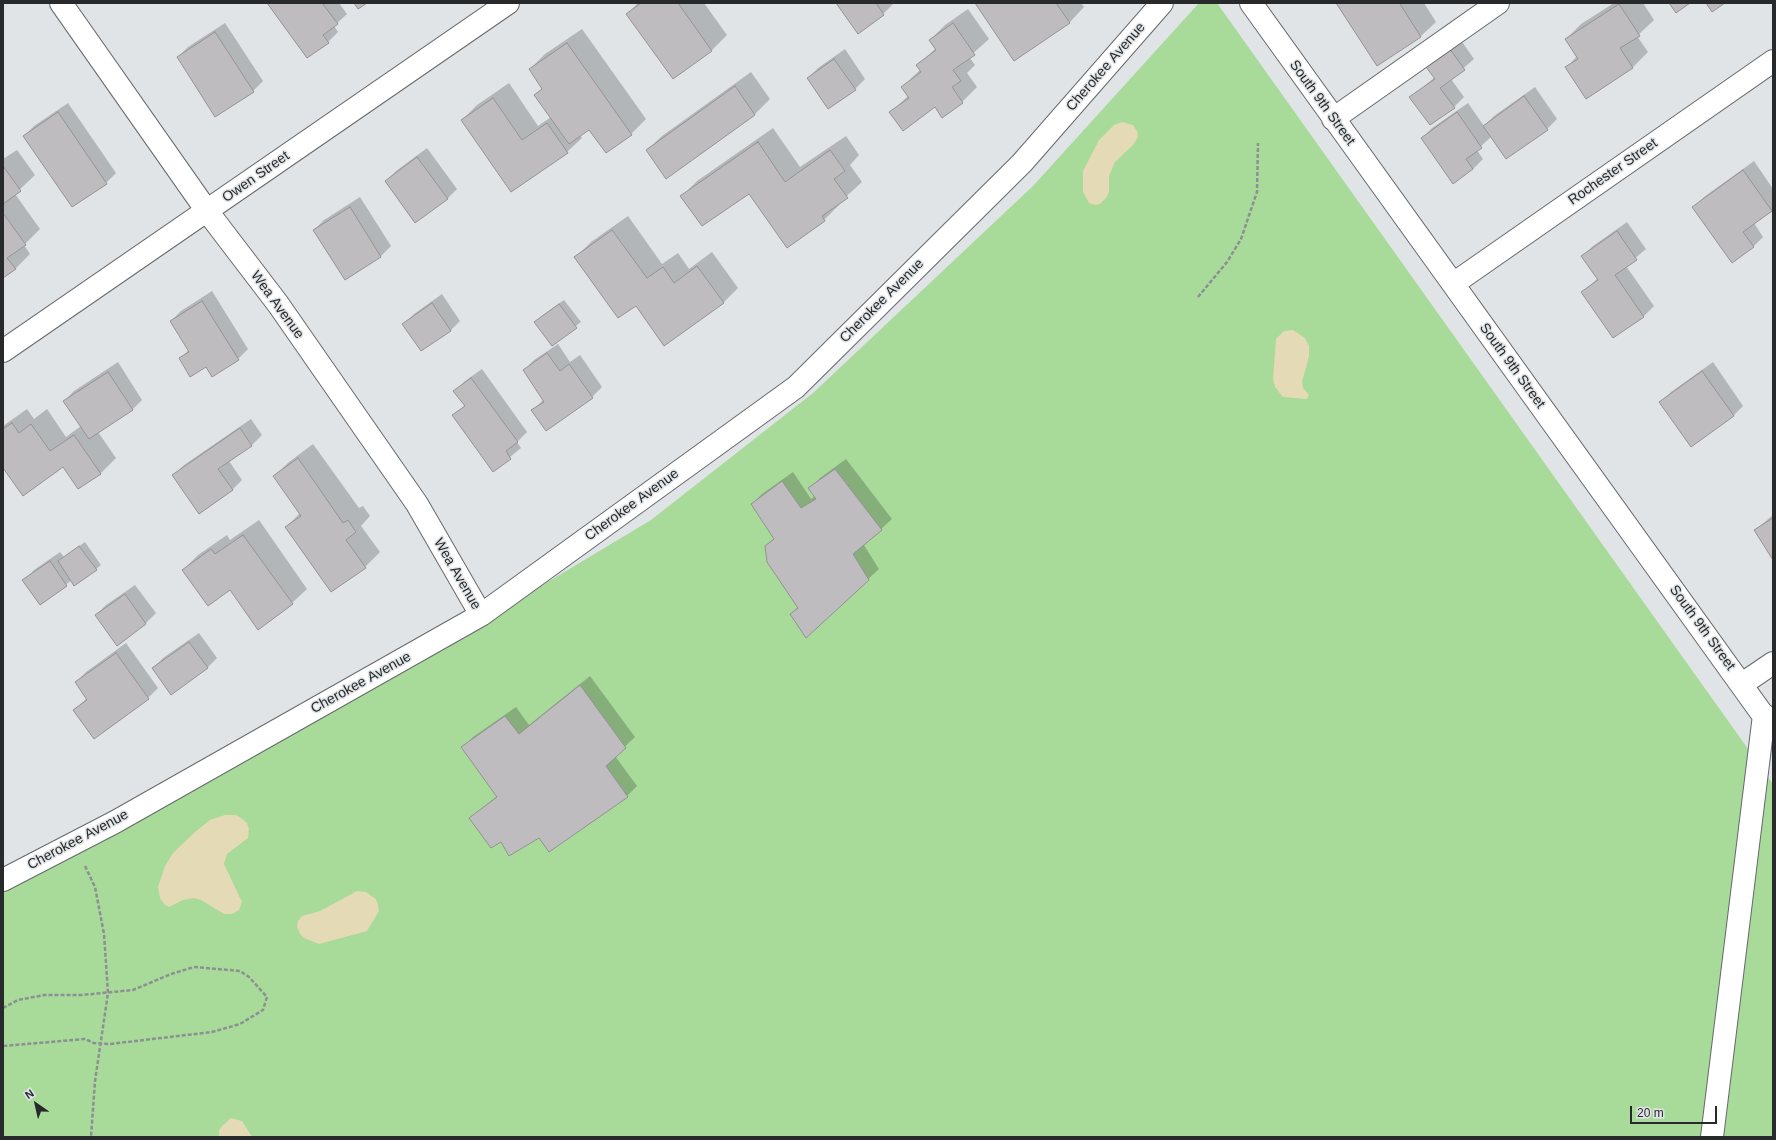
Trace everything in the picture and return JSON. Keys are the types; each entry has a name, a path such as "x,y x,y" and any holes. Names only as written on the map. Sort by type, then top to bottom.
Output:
{"street":[{"name":"Wea Avenue","path":"61,3 207,211 278,304 417,504 480,615"},
{"name":"Owen Street","path":"3,351 508,3"},
{"name":"Cherokee Avenue","path":"3,880 115,822 480,615 796,386 1022,163 1162,3"},
{"name":"South 9th Street","path":"1251,3 1768,722"},
{"path":"1333,119 1498,3"},
{"name":"Rochester Street","path":"1453,284 1773,61"},
{"path":"1742,684 1773,663"},
{"path":"1712,1137 1768,722"}],"path":[{"path":"1198,297 1227,262 1241,239 1257,192 1258,143"},
{"path":"74,843 95,887 104,934 108,993 95,1081 91,1137"},
{"path":"3,1008 18,1000 44,995 108,993 133,990 171,974 194,967 240,971 249,977 267,997 263,1010 240,1024 212,1032 125,1043 101,1043 85,1038 3,1046"}],"green space":[{"path":"1199,3 1217,3 1773,784 1773,1137 3,1137 3,892 396,673 651,520 813,393 1033,186"}],"sand":[{"path":"1122,122 1133,125 1137,131 1138,137 1133,145 1115,162 1109,176 1109,192 1106,198 1100,204 1095,205 1089,203 1083,192 1083,171 1099,140 1114,125"},
{"path":"1293,330 1305,338 1309,346 1309,356 1302,382 1303,388 1309,395 1307,399 1283,397 1275,387 1273,380 1276,339 1284,331"},
{"path":"225,815 236,815 247,823 249,829 248,838 227,854 224,864 242,902 239,910 232,914 224,914 201,900 194,898 183,900 169,907 165,905 160,898 158,887 165,866 173,853 210,820"},
{"path":"357,891 366,892 376,899 378,905 379,911 367,931 319,944 304,938 300,934 297,927 298,921 302,916 320,911"},
{"path":"231,1118 242,1121 252,1137 219,1137 219,1130"}],"building":[{"path":"267,3 322,3 338,24 323,35 329,43 307,58"},
{"path":"354,3 367,3 358,9"},
{"path":"641,3 678,3 712,51 673,79 626,14"},
{"path":"836,3 876,3 884,15 858,34"},
{"path":"975,3 1056,3 1070,23 1014,61"},
{"path":"1336,3 1401,3 1400,4 1421,37 1377,66"},
{"path":"1669,3 1690,3 1676,13"},
{"path":"1706,3 1725,3 1712,12"},
{"path":"1619,4 1640,36 1620,48 1633,68 1586,99 1565,67 1578,59 1565,39"},
{"path":"953,23 975,55 953,70 961,81 952,87 963,103 942,118 935,107 903,131 889,112 909,98 901,87 921,72 916,65 936,50 929,40"},
{"path":"215,32 254,92 215,117 177,57"},
{"path":"567,43 632,135 606,153 589,130 569,144 534,95 542,89 529,69"},
{"path":"1447,45 1465,70 1440,88 1455,108 1430,125 1409,97 1435,79 1423,63"},
{"path":"834,59 856,90 828,109 807,78"},
{"path":"735,86 755,115 666,179 646,150"},
{"path":"1524,96 1548,130 1506,159 1483,126"},
{"path":"493,98 522,140 547,123 568,153 511,192 461,120"},
{"path":"58,112 107,184 72,207 23,136"},
{"path":"1457,112 1482,148 1466,159 1473,169 1453,184 1421,138"},
{"path":"758,142 785,182 830,150 845,171 834,179 848,198 822,216 825,221 787,248 749,194 702,226 680,196"},
{"path":"417,157 448,199 415,223 385,181"},
{"path":"3,166 21,191 3,204"},
{"path":"1743,170 1772,211 1743,232 1754,247 1732,263 1692,207"},
{"path":"350,207 381,257 345,280 313,230"},
{"path":"3,213 26,245 7,258 16,269 3,278"},
{"path":"612,230 647,278 663,267 674,283 697,266 724,303 664,346 636,306 618,318 574,257"},
{"path":"1617,231 1637,260 1615,275 1644,317 1613,338 1581,292 1598,280 1581,256"},
{"path":"202,301 239,360 212,377 206,367 190,377 179,358 189,352 170,321"},
{"path":"432,303 451,331 421,351 402,324"},
{"path":"559,304 577,328 552,346 534,322"},
{"path":"547,353 560,371 569,364 593,398 546,431 531,410 544,402 523,370"},
{"path":"1702,371 1734,416 1691,447 1659,402"},
{"path":"108,372 133,410 89,439 63,401"},
{"path":"471,378 518,442 506,451 511,459 493,472 452,415 465,406 453,391"},
{"path":"12,423 19,433 31,424 50,451 74,435 101,474 78,489 63,467 23,496 3,468 3,429"},
{"path":"240,428 252,446 218,469 233,490 199,514 172,475"},
{"path":"298,458 343,523 348,520 356,532 346,540 366,568 331,592 285,527 301,516 273,476"},
{"path":"835,469 882,530 853,554 869,580 806,638 790,614 798,608 767,562 765,546 774,539 751,504 782,481 801,508 816,499 808,488"},
{"path":"1773,518 1773,560 1754,530"},
{"path":"243,535 293,604 258,630 230,590 208,606 182,570 211,549 215,554"},
{"path":"79,546 97,570 74,586 58,561"},
{"path":"50,561 67,586 40,605 22,580"},
{"path":"125,594 146,624 117,646 95,615"},
{"path":"189,642 208,668 171,695 152,668"},
{"path":"116,653 149,699 94,739 73,710 87,700 75,682"},
{"path":"580,685 626,748 606,766 628,797 549,852 539,838 509,856 501,842 491,848 469,818 497,797 461,747 505,716 519,734"}]}
